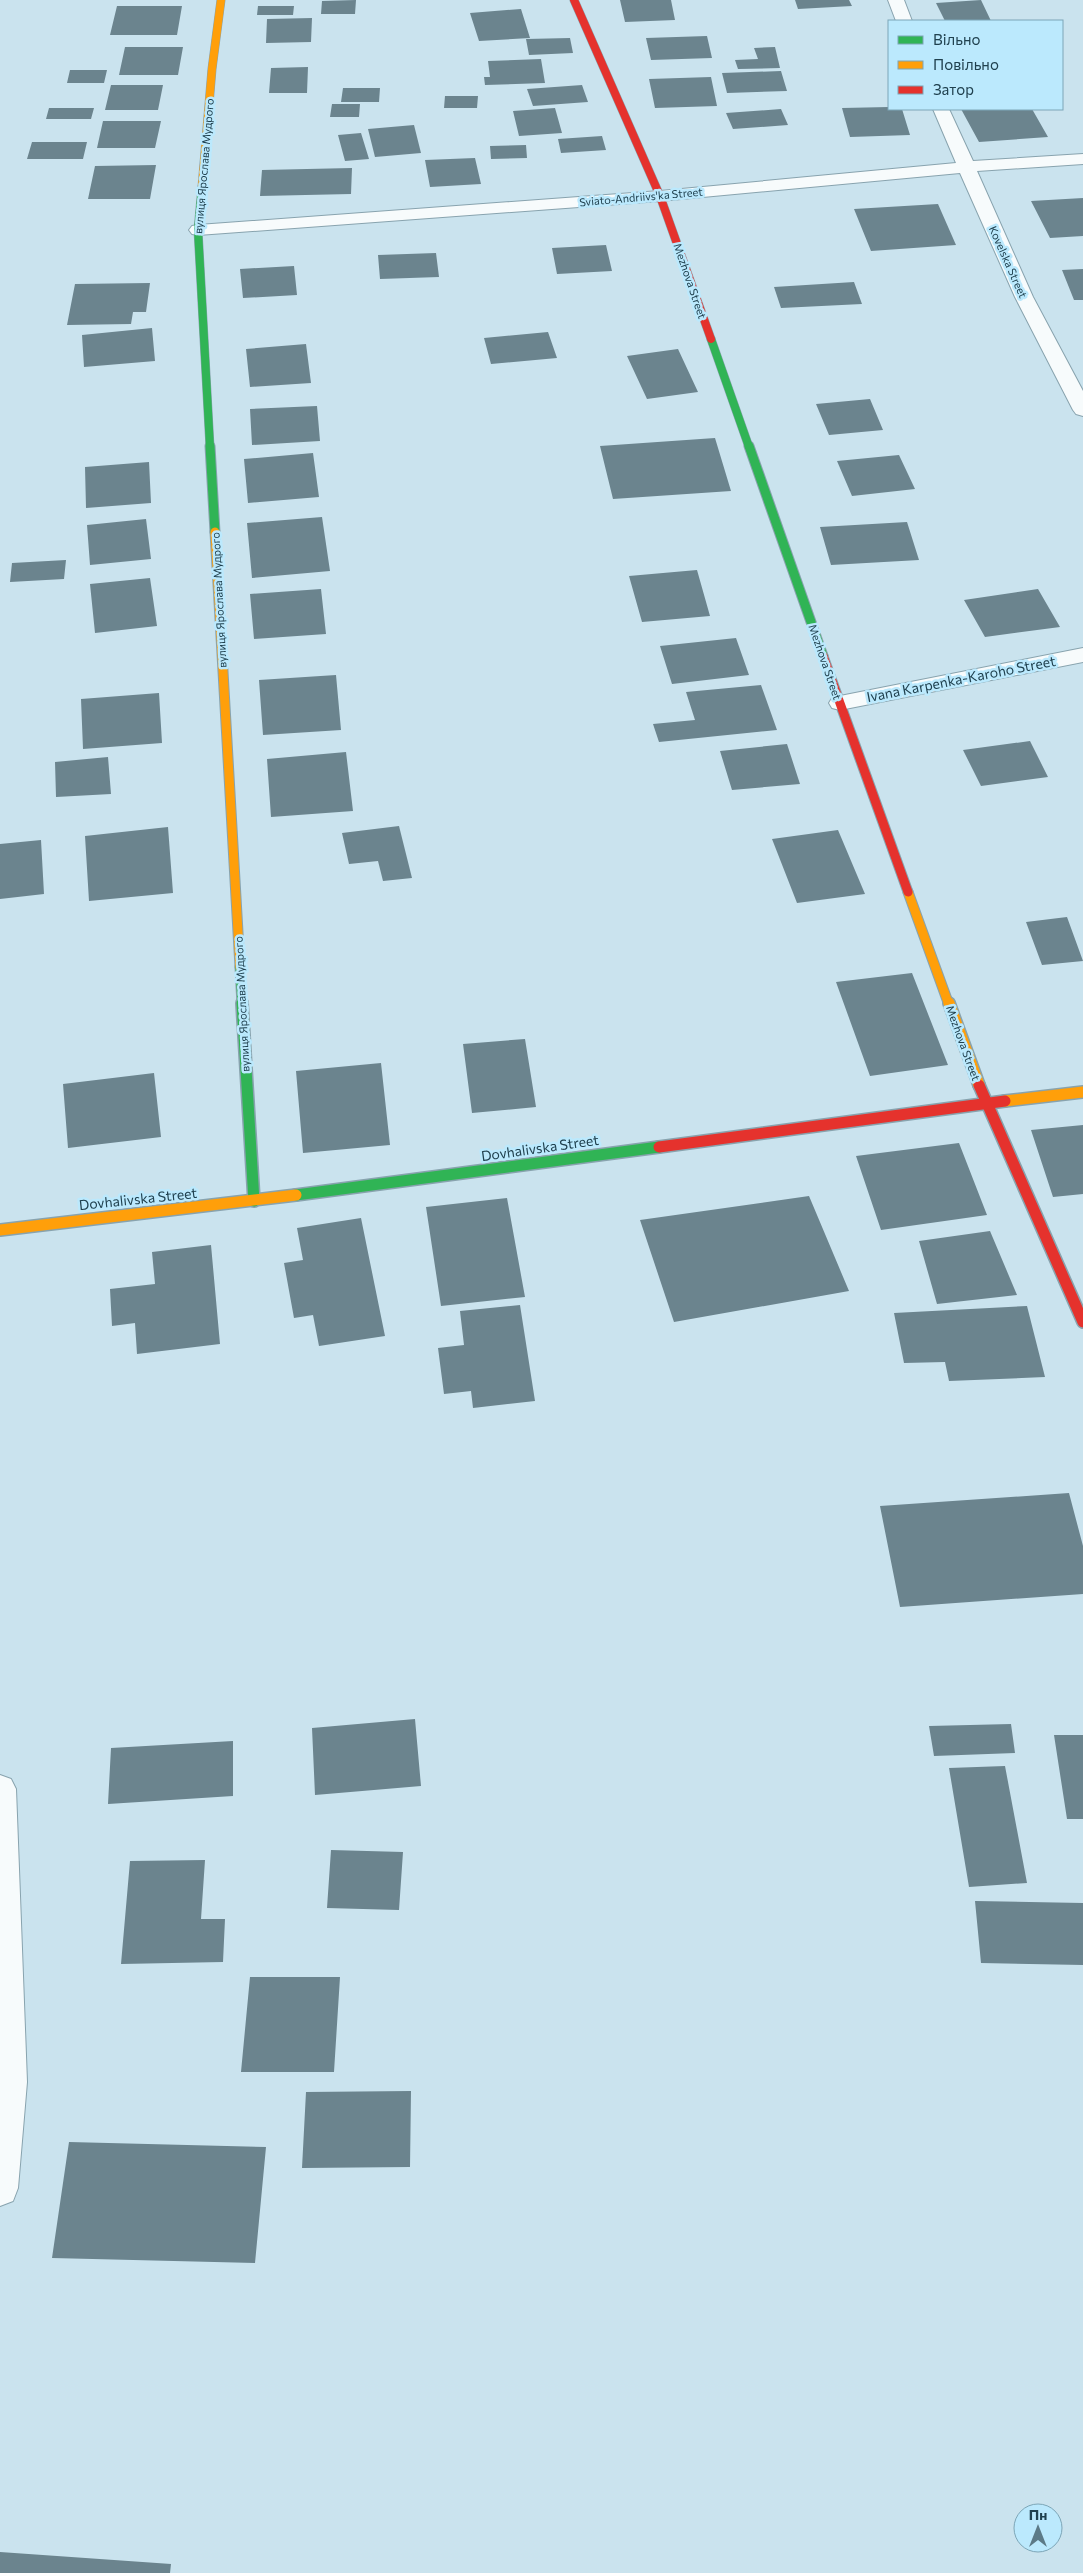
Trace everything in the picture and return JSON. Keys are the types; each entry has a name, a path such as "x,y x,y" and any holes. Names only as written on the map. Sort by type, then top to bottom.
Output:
{"street":[{"name":"вулиця Ярослава Мудрого","path":"222,0 212,69 198,230 254,1201"},
{"name":"Mezhova Street","path":"574,0 660,196 840,703 985,1103 1083,1322"},
{"path":"896,0 904,20"},
{"name":"Kovelska Street","path":"941,110 1024,297 1083,410"},
{"name":"Sviato-Andriivs'ka Street","path":"198,230 660,196 965,167 1083,159"},
{"name":"Ivana Karpenka-Karoho Street","path":"840,703 1083,655"},
{"name":"Dovhalivska Street","path":"0,1230 254,1201 985,1103 1083,1092"},
{"path":"0,1789 10,2082 0,2188"}],"building":[{"path":"356,0 355,14 321,14 322,1"},
{"path":"620,0 671,0 675,20 625,22"},
{"path":"795,0 849,0 852,6 798,9"},
{"path":"981,0 991,20 944,20 936,3"},
{"path":"117,6 182,6 177,35 110,35"},
{"path":"258,6 294,6 293,15 257,15"},
{"path":"521,9 530,38 479,41 470,13"},
{"path":"312,18 311,42 266,43 267,19"},
{"path":"707,36 712,58 651,60 646,38"},
{"path":"570,38 573,53 529,55 526,39"},
{"path":"125,47 183,47 178,75 119,75"},
{"path":"775,47 780,68 738,69 735,60 758,59 754,48"},
{"path":"541,59 545,83 485,85 484,77 490,77 488,61"},
{"path":"308,67 307,93 269,93 271,68"},
{"path":"70,70 107,70 104,83 67,83"},
{"path":"781,71 787,91 727,93 722,73"},
{"path":"711,77 717,106 655,108 649,79"},
{"path":"111,85 163,85 158,110 105,110"},
{"path":"582,85 588,102 533,106 527,89"},
{"path":"343,88 380,88 379,102 341,102"},
{"path":"445,96 478,96 477,108 444,108"},
{"path":"332,104 360,104 359,117 330,117"},
{"path":"888,107 888,110 902,110 910,135 850,137 842,108"},
{"path":"49,108 94,108 91,119 46,119"},
{"path":"555,108 562,133 519,136 513,111"},
{"path":"781,109 788,125 733,129 726,113"},
{"path":"962,110 1033,110 1048,137 979,142"},
{"path":"103,121 161,121 155,148 97,148"},
{"path":"414,125 421,153 375,157 368,129"},
{"path":"361,133 369,159 345,161 338,135"},
{"path":"602,136 606,150 561,153 558,139"},
{"path":"32,142 87,142 83,159 27,159"},
{"path":"526,145 527,158 491,159 490,146"},
{"path":"475,158 481,184 430,187 425,160"},
{"path":"156,165 150,199 88,199 95,166"},
{"path":"352,168 351,194 260,196 262,170"},
{"path":"1083,198 1083,236 1050,238 1031,201"},
{"path":"938,204 956,245 871,251 854,209"},
{"path":"606,245 612,271 557,274 552,248"},
{"path":"436,253 439,277 380,279 378,255"},
{"path":"294,266 297,295 243,298 240,269"},
{"path":"1083,269 1083,300 1074,300 1062,270"},
{"path":"854,282 862,304 781,308 774,287"},
{"path":"150,283 146,312 133,312 131,324 67,325 75,284"},
{"path":"152,328 155,361 84,367 82,335"},
{"path":"548,332 557,358 491,364 484,338"},
{"path":"306,344 311,383 250,387 246,349"},
{"path":"678,349 698,392 647,399 627,356"},
{"path":"870,399 883,430 829,435 816,404"},
{"path":"317,406 320,441 252,445 250,409"},
{"path":"715,438 731,491 613,499 600,446"},
{"path":"313,453 319,497 248,503 244,459"},
{"path":"899,455 915,489 852,496 837,461"},
{"path":"149,462 151,503 86,508 85,467"},
{"path":"322,517 330,571 252,578 247,523"},
{"path":"146,519 151,559 90,565 87,525"},
{"path":"907,522 919,560 831,565 820,527"},
{"path":"66,560 64,579 10,582 12,563"},
{"path":"697,570 710,616 642,622 629,576"},
{"path":"150,578 157,626 95,633 90,584"},
{"path":"321,589 326,634 254,639 250,594"},
{"path":"1038,589 1060,627 985,637 964,600"},
{"path":"736,638 749,675 672,684 660,646"},
{"path":"336,675 341,730 263,735 259,680"},
{"path":"761,685 777,730 659,742 653,724 695,720 686,692"},
{"path":"159,693 162,743 83,749 81,699"},
{"path":"1030,741 1048,777 981,786 963,750"},
{"path":"787,744 800,784 732,790 720,751"},
{"path":"346,752 353,811 271,817 267,759"},
{"path":"108,757 111,794 56,797 55,762"},
{"path":"399,826 412,878 383,881 378,861 349,864 342,833"},
{"path":"168,827 173,893 89,901 85,836"},
{"path":"838,830 865,894 797,903 772,839"},
{"path":"41,840 44,894 0,899 0,844"},
{"path":"1067,917 1083,961 1042,965 1026,922"},
{"path":"912,973 948,1065 870,1076 836,982"},
{"path":"525,1039 536,1107 472,1113 463,1044"},
{"path":"381,1063 390,1145 303,1153 296,1071"},
{"path":"154,1073 161,1137 68,1148 63,1084"},
{"path":"1083,1125 1083,1194 1053,1197 1031,1130"},
{"path":"959,1143 987,1215 881,1230 856,1156"},
{"path":"809,1196 849,1291 674,1322 640,1220"},
{"path":"507,1198 525,1297 441,1306 426,1207"},
{"path":"361,1218 385,1336 319,1346 313,1315 294,1318 284,1263 303,1260 297,1228"},
{"path":"990,1231 1017,1295 937,1304 919,1241"},
{"path":"211,1245 220,1344 137,1354 135,1323 112,1326 110,1289 155,1284 152,1252"},
{"path":"520,1305 535,1401 473,1408 471,1391 444,1394 438,1348 464,1345 460,1311"},
{"path":"1027,1306 1045,1377 949,1381 945,1362 904,1363 894,1313"},
{"path":"1069,1493 1083,1546 1083,1594 900,1607 880,1506"},
{"path":"415,1719 421,1786 315,1795 312,1728"},
{"path":"1011,1724 1015,1753 934,1756 929,1726"},
{"path":"1054,1735 1083,1735 1083,1819 1067,1819"},
{"path":"233,1741 233,1796 108,1804 111,1748"},
{"path":"1005,1766 1027,1883 969,1887 949,1768"},
{"path":"331,1850 403,1852 399,1910 327,1908"},
{"path":"205,1860 201,1919 225,1919 223,1962 121,1964 130,1861"},
{"path":"975,1901 1083,1903 1083,1965 981,1963"},
{"path":"250,1977 340,1977 334,2072 241,2072"},
{"path":"411,2091 410,2167 302,2168 306,2092"},
{"path":"69,2142 266,2147 255,2263 52,2258"},
{"path":"0,2552 171,2564 170,2573 0,2573"}],"traffic: fast":[{"path":"202,187 198,230 215,532"},
{"path":"711,339 823,656"},
{"path":"240,967 254,1201"},
{"path":"296,1195 659,1147"}],"traffic: slow":[{"path":"202,187 212,69 221,0"},
{"path":"215,532 240,967"},
{"path":"908,892 979,1085"},
{"path":"1005,1101 1083,1092"},
{"path":"0,1230 296,1195"}],"traffic: jam":[{"path":"574,0 660,196 711,339"},
{"path":"823,656 908,892"},
{"path":"979,1085 1083,1322"},
{"path":"659,1147 1005,1101"}]}
